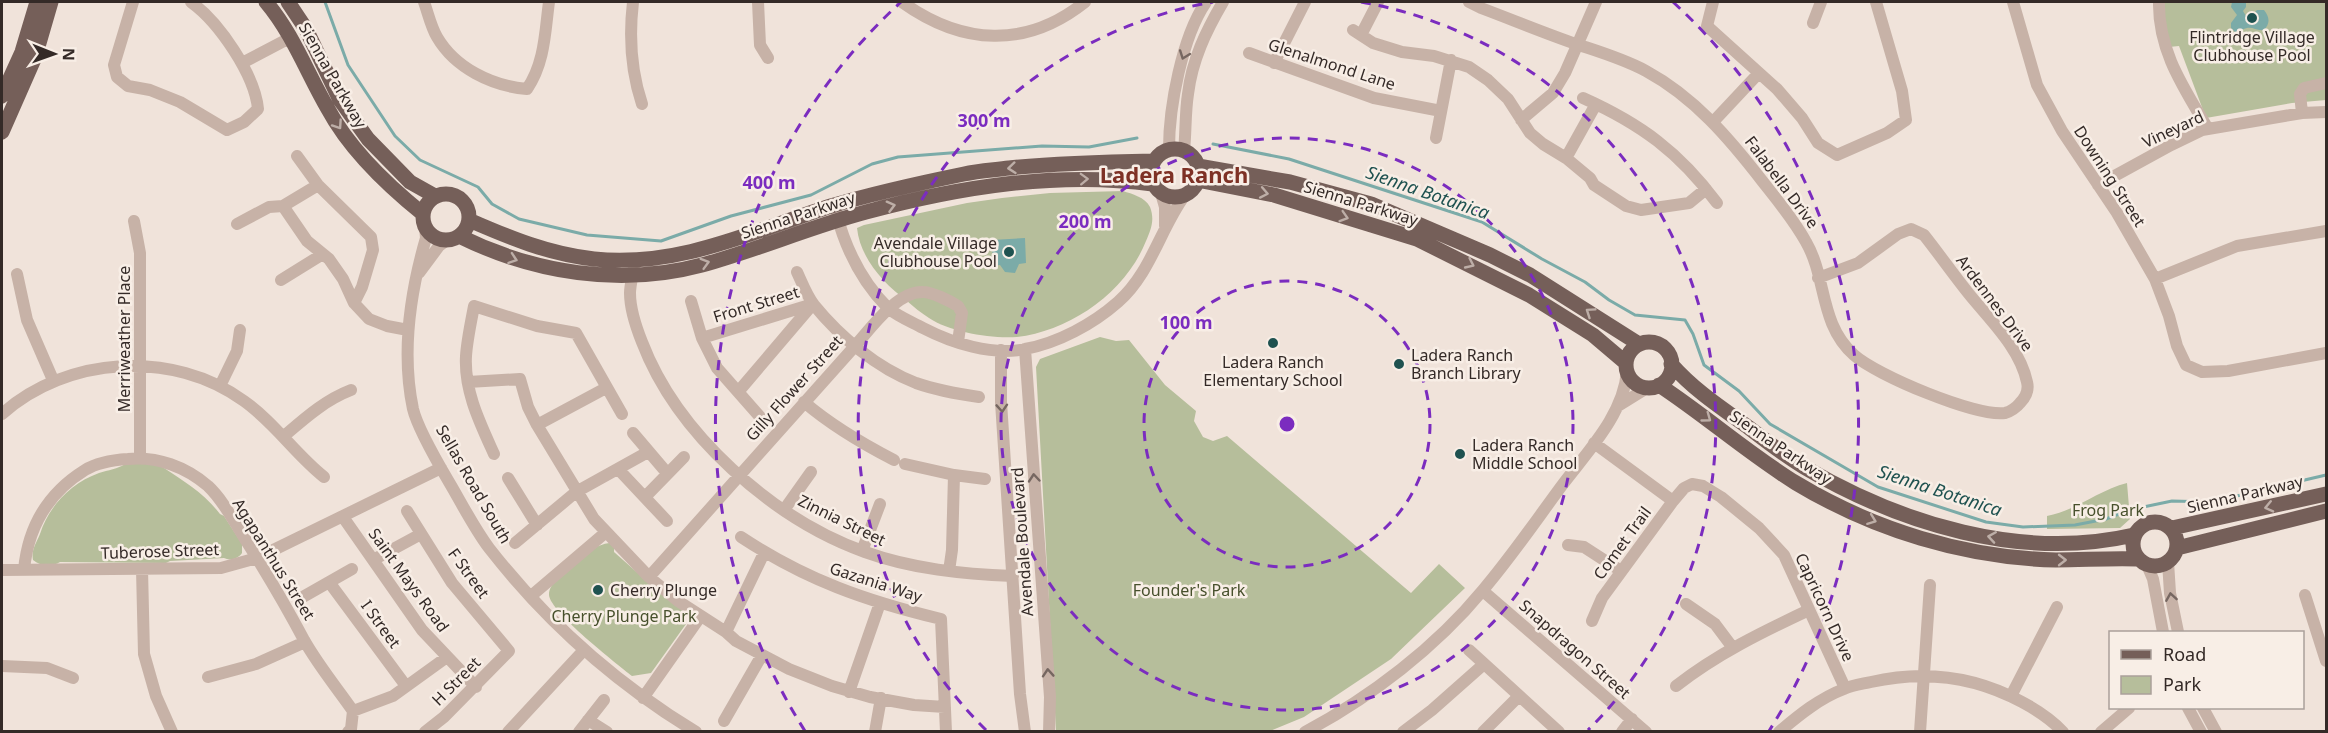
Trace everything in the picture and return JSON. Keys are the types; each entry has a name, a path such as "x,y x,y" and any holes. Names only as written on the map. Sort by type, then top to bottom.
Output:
{"main road":[{"path":"2,96 22,52 37,2"},
{"path":"2,132 35,57 51,2"},
{"name":"Sienna Parkway","path":"266,2 292,40 328,111 341,130 357,151 424,221 434,237 453,238 547,268 572,273 634,267 714,247 835,205 966,173 1063,163 1154,161"},
{"name":"Sienna Parkway","path":"288,2 306,29 340,100 368,139 416,187 435,196 449,193 462,200 467,206 469,220 522,243 560,254 667,271 700,265 892,205 955,191 1040,181 1101,179 1157,188 1173,197 1185,195"},
{"path":"292,40 306,45 333,97 340,100"},
{"path":"1157,188 1151,168 1154,161 1160,153 1177,150 1190,154 1197,173 1195,186 1185,195"},
{"name":"Sienna Parkway","path":"1197,173 1290,182 1371,204 1490,255 1530,275 1639,344 1660,345 1670,357 1671,364 1689,384 1803,466 1858,496 1896,512 1929,524 2009,540 2054,543 2094,543 2134,535 2142,524 2163,522 2172,528 2177,548"},
{"name":"Sienna Parkway","path":"1197,173 1417,239 1529,295 1593,335 1626,367 1635,383 1653,386 1693,407 1796,482 1856,513 1910,535 1959,548 2015,557 2142,562 2158,566 2168,562"},
{"path":"424,221 429,201 435,196"},
{"path":"453,238 467,226 469,220"},
{"path":"1626,367 1632,349 1639,344"},
{"path":"1653,386 1668,376 1671,364"},
{"name":"Sienna Parkway","path":"2172,528 2326,494"},
{"path":"2168,562 2177,548 2326,512"},
{"path":"2134,535 2133,550 2142,562"}],"street":[{"path":"134,2 114,65 117,77 128,86 150,90 180,102 227,130 244,122 258,110 256,93 242,63 218,29 191,2"},
{"path":"424,2 436,36 449,53 474,73 506,87 527,88 535,77 542,55 549,2"},
{"path":"633,2 630,26 635,82 642,104"},
{"path":"758,2 760,45 768,58"},
{"path":"902,2 920,15 951,28 977,34 1004,36 1027,32 1058,21 1084,2"},
{"path":"1177,150 1169,133 1178,73 1200,11 1206,2"},
{"path":"1177,150 1195,61 1205,33 1223,2"},
{"path":"1274,63 1305,2"},
{"path":"1378,2 1357,32 1373,43 1402,52 1451,60 1469,67 1488,80 1508,99 1530,133 1566,158 1583,164 1594,185 1626,206 1641,210 1689,203 1706,189"},
{"name":"Falabella Drive","path":"1469,2 1645,70 1676,90 1713,122 1727,136 1793,221 1807,243 1815,262 1826,310 1841,340 1855,356 1891,378 1938,398 1983,410 2005,413 2016,407"},
{"path":"1521,120 1553,93 1596,2"},
{"path":"1713,2 1707,26 1758,74 1778,89 1802,118 1818,143 1838,155 1887,133 1906,120 1896,68 1876,2"},
{"path":"1813,23 1821,2"},
{"name":"Downing Street","path":"2013,2 2037,85 2062,131 2155,279 2169,315 2176,346 2186,365 2202,372 2228,371 2326,353"},
{"path":"2159,2 2163,42 2172,68 2208,129"},
{"path":"242,63 284,40 292,40"},
{"name":"Glenalmond Lane","path":"1249,53 1374,98 1441,111"},
{"path":"1436,138 1451,60"},
{"path":"1713,122 1758,74"},
{"path":"2302,113 2300,94 2304,88 2326,83"},
{"path":"1583,98 1625,118 1653,137 1679,159 1717,203"},
{"path":"1566,158 1596,104"},
{"name":"Vineyard","path":"2098,185 2171,145 2208,129 2302,113 2326,112"},
{"path":"297,156 318,185 370,237 373,250 362,287 354,303"},
{"path":"237,224 269,207 283,206 318,185"},
{"path":"1157,188 1165,207 1165,227"},
{"path":"835,205 838,221 857,267 889,309 941,337 976,347 1001,350 1025,349 1090,324 1116,304 1142,275 1165,227 1185,195"},
{"path":"283,206 307,241 329,259 343,279 354,303 369,319 387,326 408,330"},
{"name":"Merriweather Place","path":"134,221 140,253 140,458"},
{"name":"Sellas Road South","path":"424,221 426,238 410,309 406,361 413,411 441,468 488,547 531,596 584,650 643,698 696,732"},
{"name":"Ardennes Drive","path":"1818,278 1858,263 1898,234 1911,229 1918,230 2015,352 2028,385 2025,398 2016,407"},
{"path":"2155,279 2237,246 2326,231"},
{"name":"Sellas Road South","path":"418,274 439,246 453,238"},
{"path":"281,280 323,254"},
{"name":"Zinnia Street","path":"634,267 630,294 635,324 650,364 694,431 738,475 802,522 862,551 899,563 949,571 1013,576"},
{"path":"797,272 813,304 855,346 894,373 916,383 979,397"},
{"path":"17,274 27,320 53,380"},
{"name":"Gilly Flower Street","path":"649,577 889,309 912,293 925,292 950,301 958,306 962,313 958,342"},
{"name":"Front Street","path":"691,301 702,338 717,368 761,418"},
{"name":"Front Street","path":"702,338 813,304"},
{"name":"Front Street","path":"738,392 813,304"},
{"path":"494,454 474,410 468,381 465,357 474,306 537,326 576,333 621,414"},
{"path":"220,386 237,351 240,330"},
{"name":"Avendale Boulevard","path":"1025,349 1050,697 1049,732"},
{"name":"Avendale Boulevard","path":"1001,350 1001,402 1020,694 1025,732"},
{"path":"2,414 20,397 53,380 96,369 141,365 188,372 220,386 247,403 284,436 304,461 324,477"},
{"path":"1305,732 1356,701 1392,675 1431,642 1483,591 1594,443 1618,406 1626,380 1626,367"},
{"path":"468,381 520,379 528,407 537,424 576,492 606,533 649,577 700,617 726,632 736,641 789,669 849,692 914,705 945,707 946,732"},
{"path":"1618,406 1653,386"},
{"path":"537,424 606,388"},
{"path":"284,436 335,396 351,390"},
{"path":"804,402 828,423 900,462 954,476 985,479"},
{"path":"633,433 667,474"},
{"path":"1594,443 1673,501"},
{"path":"515,543 576,492 648,452"},
{"path":"645,497 684,457"},
{"name":"Agapanthus Street","path":"24,570 26,550 34,526 45,505 58,490 89,467 108,461 140,458 172,465 191,474 209,487 228,511 305,642 353,711"},
{"name":"Tuberose Street","path":"2,570 221,568 257,558 441,468"},
{"path":"619,470 667,521"},
{"path":"784,510 811,472"},
{"path":"949,571 952,550 954,476"},
{"path":"508,478 537,525"},
{"name":"Capricorn Drive","path":"1684,488 1692,484 1703,486 1721,497 1759,528 1784,555 1845,688"},
{"name":"Comet Trail","path":"1592,621 1602,598 1620,571 1684,488"},
{"path":"862,551 880,504"},
{"name":"F Street","path":"407,512 452,583 509,651"},
{"name":"Saint Mays Road","path":"343,517 422,630 476,687"},
{"path":"531,596 606,533"},
{"path":"373,560 421,534"},
{"name":"Gazania Way","path":"741,537 764,553 833,588 941,619 945,707"},
{"path":"1568,545 1584,547 1620,571"},
{"path":"726,632 764,553"},
{"path":"2142,562 2153,579 2163,631"},
{"path":"2168,562 2170,593 2178,631"},
{"path":"142,569 144,654 156,696 172,732"},
{"path":"302,598 352,569"},
{"name":"I Street","path":"329,582 406,686"},
{"path":"1920,732 1930,585"},
{"name":"Snapdragon Street","path":"1483,591 1646,732"},
{"path":"2305,595 2326,661"},
{"path":"849,692 880,603"},
{"path":"1686,604 1716,624 1732,648"},
{"path":"2011,696 2057,607"},
{"path":"1676,686 1699,668 1732,648 1809,610"},
{"path":"643,698 700,617"},
{"path":"208,676 256,664 305,642"},
{"path":"508,732 584,650"},
{"path":"1469,650 1559,732"},
{"name":"H Street","path":"424,732 476,687 509,651"},
{"path":"724,721 762,655"},
{"path":"348,732 351,729 353,711 393,696 447,657"},
{"path":"1403,732 1484,664"},
{"path":"2,666 47,668 73,678"},
{"path":"1779,732 1802,712 1845,688 1882,680 1923,675 1975,682 2011,696 2041,713 2063,732"},
{"path":"1483,732 1519,696"},
{"path":"875,732 881,698"},
{"path":"579,732 604,700"},
{"path":"2101,732 2128,709"},
{"path":"2189,709 2201,732"},
{"path":"2204,709 2216,732"},
{"path":"1622,732 1632,719"},
{"path":"588,720 607,732"}],"green space":[{"path":"2159,2 2326,2 2326,100 2292,103 2206,118 2179,46 2169,47"},
{"path":"1123,191 1145,201 1150,207 1152,216 1151,228 1146,241 1125,277 1094,306 1076,317 1057,327 1017,337 971,334 938,323 926,316 890,287 874,269 863,250 857,228 967,203 1002,198 1050,193"},
{"name":"Founder's Park","path":"1100,337 1116,341 1129,340 1165,385 1196,411 1194,421 1203,437 1213,441 1227,436 1411,593 1439,564 1465,588 1391,659 1304,717 1270,731 1056,731 1036,367 1040,359"},
{"path":"125,464 160,466 194,488 224,516 242,544 242,553 231,559 166,563 60,562 46,565 33,560 33,550 44,524 62,497 89,477"},
{"name":"Frog Park","path":"2127,483 2130,519 2120,528 2047,529 2047,516 2067,510 2107,490"},
{"name":"Cherry Plunge Park","path":"611,543 614,552 658,591 682,608 686,615 686,624 651,673 632,676 572,625 552,603 549,595 554,582 585,555 594,548"}],"water":[{"name":"Flintridge Village Clubhouse Pool","path":"2232,2 2246,2 2243,11 2246,16 2252,15 2257,10 2264,10 2268,20 2264,30 2245,28 2235,32 2231,28 2231,23 2237,15 2231,7"},
{"name":"Avendale Village Clubhouse Pool","path":"1025,238 1026,263 1019,264 1015,273 1005,272 1000,265 993,266 992,240"}],"waterway":[{"name":"Sienna Botanica","path":"325,2 348,65 395,136 420,160 478,187 492,204 519,219 587,235 661,241 731,216 811,195 872,164 898,157 1042,146 1089,147 1137,138"},
{"name":"Sienna Botanica","path":"1213,144 1289,159 1482,222 1585,282 1609,300 1635,315 1685,320 1693,334 1704,365 1739,391 1770,424 1878,487 1986,522 2023,527 2075,525 2172,501 2211,502 2326,475"}],"place":[{"name":"Flintridge Village Clubhouse Pool","path":"2252,18"},
{"name":"Avendale Village Clubhouse Pool","path":"1009,252"},
{"name":"Ladera Ranch Elementary School","path":"1273,343"},
{"name":"Ladera Ranch Branch Library","path":"1399,364"},
{"name":"Ladera Ranch Middle School","path":"1460,454"},
{"name":"Cherry Plunge","path":"598,590"}],"district":[{"name":"Ladera Ranch","path":"1174,174"}]}
